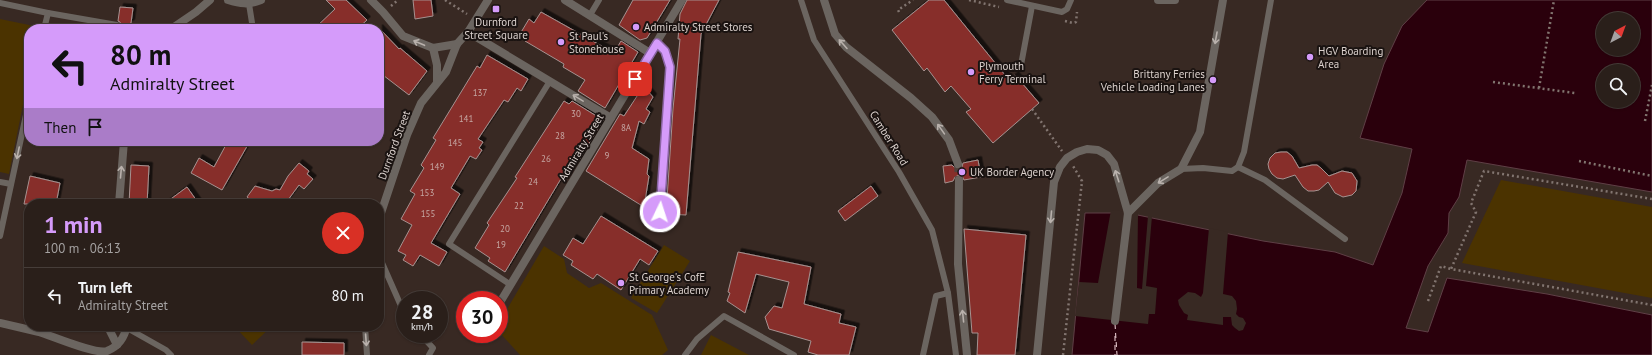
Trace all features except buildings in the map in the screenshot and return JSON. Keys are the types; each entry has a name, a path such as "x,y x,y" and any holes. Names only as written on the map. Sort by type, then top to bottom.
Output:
{"street":[{"path":"178,24 210,0"},
{"path":"228,0 238,4 248,4 261,0"},
{"path":"371,0 403,36 433,48 457,44"},
{"name":"Durnford Street","path":"384,204 407,135 421,103 446,72 457,44 468,32 488,0"},
{"path":"565,0 650,54"},
{"name":"Admiralty Street","path":"507,291 682,0"},
{"path":"824,0 835,34 846,47 911,98 932,117 949,140 958,164"},
{"path":"1158,0 1175,0"},
{"path":"1128,213 1158,184 1181,169 1200,132 1223,0"},
{"path":"468,32 611,118"},
{"path":"657,43 665,51 670,67 660,212"},
{"path":"433,48 437,65 437,82"},
{"path":"118,199 124,146"},
{"path":"1037,355 1054,182 1060,167 1067,158 1077,152 1087,149 1098,150 1107,155 1114,164 1128,213 1115,321"},
{"path":"959,180 958,264 967,355"},
{"path":"0,323 24,329"},
{"path":"32,331 80,347 106,352 124,339 126,331"},
{"path":"110,331 117,345"}],"lane":[{"path":"590,15 599,0"},
{"name":"Camber Road","path":"801,0 814,40 899,172 932,230 948,292 956,355"},
{"path":"1007,0 1062,12 1068,10 1071,0"},
{"path":"1181,169 1203,168 1232,171 1238,167 1244,152 1271,0"},
{"path":"0,3 111,24"},
{"path":"248,4 252,24"},
{"path":"1021,65 1032,6"},
{"path":"45,24 48,13"},
{"path":"511,285 449,244 550,82"},
{"path":"0,236 24,125"},
{"path":"1238,167 1265,180 1344,239"},
{"path":"0,182 11,184"},
{"path":"384,267 396,295"},
{"path":"923,355 936,296 948,292"},
{"path":"685,355 697,339 724,316 794,355"},
{"path":"134,331 166,350 171,355"},
{"path":"365,331 367,355"},
{"path":"428,343 433,348 429,355"}],"path":[{"path":"390,6 398,0"},
{"path":"445,0 475,20"},
{"path":"899,12 898,10 913,0"},
{"path":"1539,88 1554,0"},
{"path":"1493,82 1576,93"},
{"path":"1646,121 1652,85"},
{"path":"1032,109 1082,181 1063,355"},
{"path":"1579,161 1652,176"},
{"path":"1451,269 1476,212 1471,203 1484,171 1652,199"},
{"path":"1428,301 1441,266 1652,305"}],"shaded area":[{"path":"1427,0 1652,0 1652,192 1467,160 1459,197 1449,213 1448,233 1428,266 1406,328 1428,332 1447,278 1547,294 1652,315 1652,355 1072,355 1085,213 1128,213 1263,241 1335,252 1373,265 1402,193 1412,149 1360,138 1384,64 1402,26"},
{"path":"0,19 24,24 24,100 9,174 0,172"},
{"path":"1501,180 1652,207 1652,298 1462,263"},
{"path":"664,245 690,261 657,313 631,298"},
{"path":"544,246 564,259 567,273 589,288 601,283 652,315 668,350 662,355 520,355 508,342 508,308"},
{"path":"239,331 267,331 252,345"},
{"path":"711,335 749,355 701,355"}],"pier":[{"path":"1111,210 1138,213 1137,288 1142,289 1148,216 1152,216 1146,286 1157,288 1155,314 1149,314 1148,324 1075,316 1079,282 1098,283"},
{"path":"1209,228 1228,232 1223,294 1232,296 1236,301 1236,314 1243,318 1246,323 1243,330 1239,331 1232,325 1231,317 1223,317 1223,325 1187,320 1188,315 1184,313 1179,305 1178,300 1188,292 1195,293 1201,297 1203,293"}],"ferry route":[{"path":"1115,324 1117,355"},
{"path":"1115,336 1115,355"}],"tunnel":[{"path":"958,164 959,180"}],"place":[{"name":"Durnford Street Square","path":"496,9"},
{"name":"Admiralty Street Stores","path":"636,27"},
{"name":"St Paul's Stonehouse","path":"561,42"},
{"name":"HGV Boarding Area","path":"1310,57"},
{"name":"Plymouth Ferry Terminal","path":"971,72"},
{"name":"Brittany Ferries Vehicle Loading Lanes","path":"1213,80"},
{"name":"UK Border Agency","path":"962,172"},
{"name":"St George's CofE Primary Academy","path":"621,283"}],"route":[{"path":"635,79 657,43 665,51 670,67 660,212"}]}
